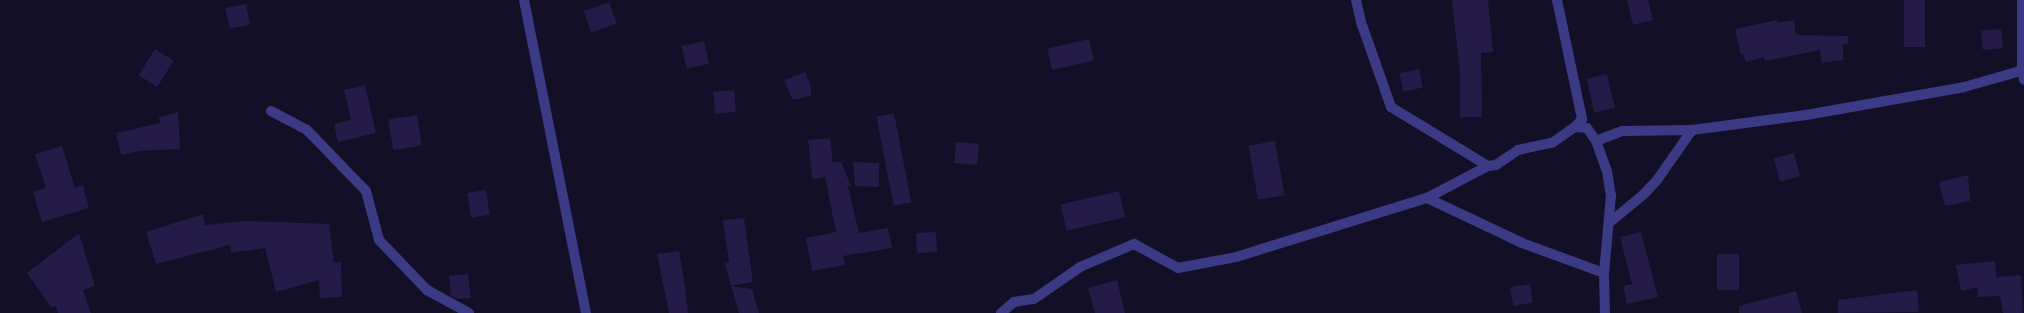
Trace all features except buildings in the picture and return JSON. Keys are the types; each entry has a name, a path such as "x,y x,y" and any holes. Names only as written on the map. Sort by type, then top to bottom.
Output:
{"street":[{"path":"524,0 586,313"},
{"path":"1356,0 1362,25 1391,107 1488,166"},
{"path":"1001,313 1014,302 1034,299 1080,267 1134,244 1178,268 1236,257 1427,198 1488,166 1496,165 1518,150 1552,143 1575,127 1582,119 1557,0"},
{"path":"1596,141 1622,131 1692,130 1806,115 1964,87 2023,74 2022,0"},
{"path":"271,111 307,130 366,191 379,240 426,290 469,313"},
{"path":"1575,127 1588,128 1596,141 1607,171 1611,195 1604,273 1605,313"},
{"path":"1609,223 1644,194 1657,180 1692,130"},
{"path":"1427,198 1522,243 1604,273"}]}
